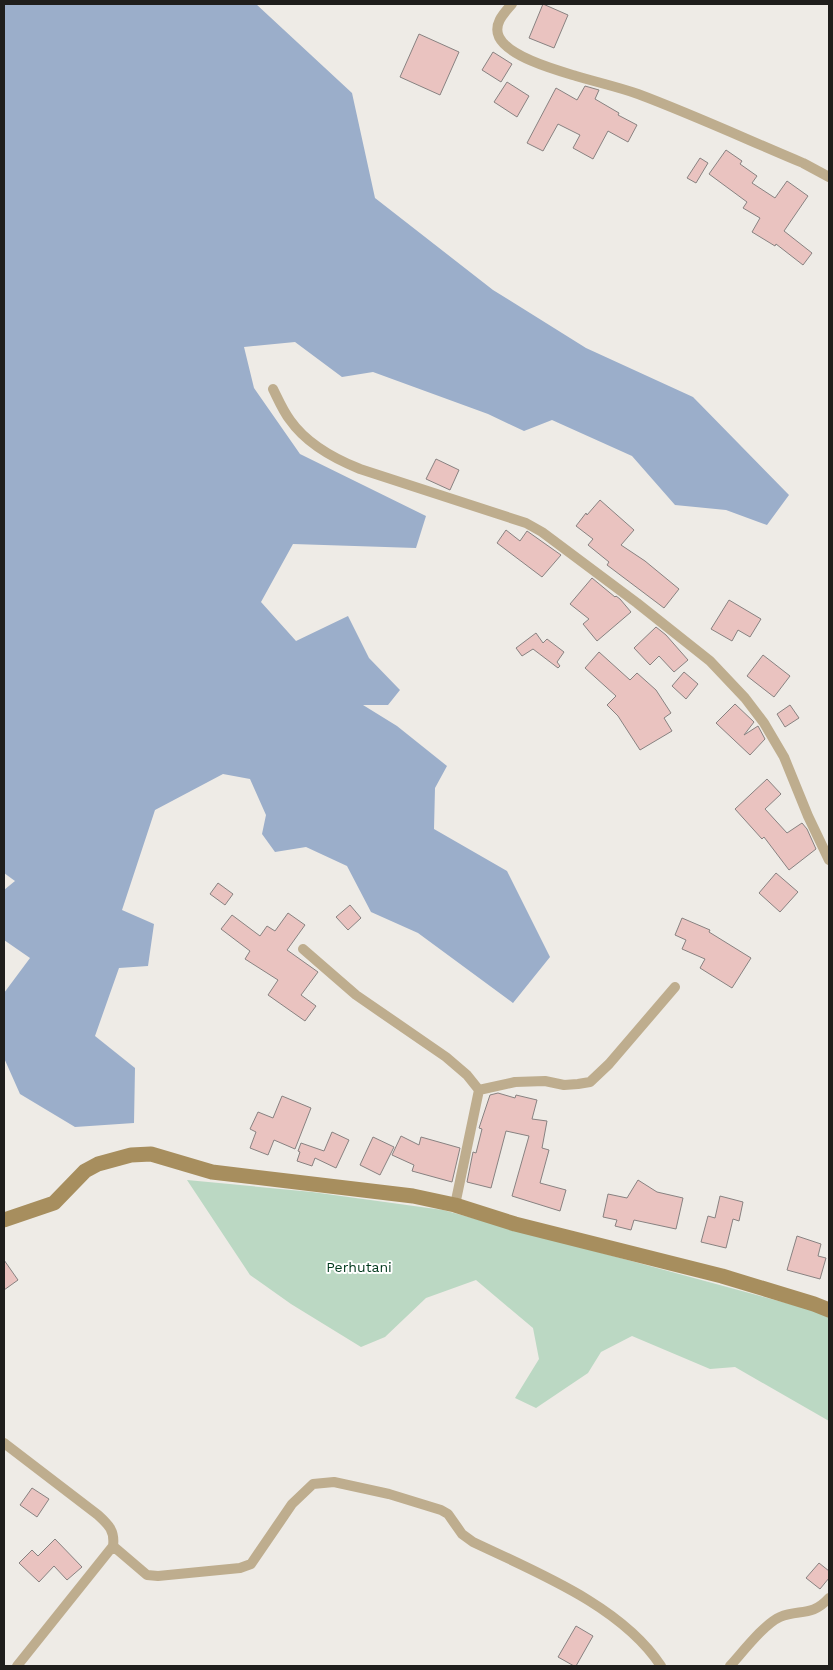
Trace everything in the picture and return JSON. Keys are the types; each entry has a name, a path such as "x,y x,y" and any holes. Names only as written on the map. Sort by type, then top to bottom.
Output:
{"street":[{"path":"512,4 501,16 497,27 499,37 506,46 518,54 554,69 636,94 803,163 829,177"},
{"path":"273,389 290,420 315,444 344,463 526,523 638,603 710,661 745,698 764,723 784,757 808,816 829,860"},
{"path":"303,949 356,995 446,1056 467,1075 479,1090"},
{"path":"479,1090 514,1082 545,1081 564,1085 590,1082 610,1064 675,987"},
{"path":"455,1204 479,1090"},
{"path":"4,1220 54,1203 85,1171 98,1164 131,1155 151,1154 212,1172 413,1196 455,1204 515,1224 722,1276 829,1310"},
{"path":"4,1443 98,1515 110,1526 114,1536 113,1546 17,1666"},
{"path":"113,1546 148,1575 158,1576 240,1568 250,1564 292,1504 313,1484 334,1482 389,1494 441,1510 448,1514 462,1534 472,1542 556,1583 613,1615 633,1632 654,1654 662,1666"},
{"path":"730,1666 768,1625 780,1617 815,1610 829,1598"}],"green space":[{"name":"Perhutani","path":"187,1180 312,1192 443,1210 812,1310 829,1317 829,1421 735,1367 710,1369 632,1336 601,1352 588,1373 536,1408 515,1398 539,1359 533,1328 476,1280 426,1298 385,1337 361,1347 291,1304 250,1275"}],"water":[{"path":"4,4 256,4 352,93 375,198 493,290 586,348 693,397 789,495 767,525 726,510 675,505 632,456 552,420 524,431 488,414 373,372 342,377 295,342 244,347 254,388 300,454 426,516 416,548 293,544 261,602 296,641 348,616 369,658 400,690 388,705 363,705 397,726 447,766 435,788 434,829 507,871 550,957 513,1003 418,933 371,912 347,866 306,847 275,852 262,834 266,815 250,779 223,774 155,810 122,910 154,924 148,966 119,968 95,1036 135,1068 134,1123 75,1127 20,1094 4,1058 4,993 30,958 4,940 4,890 15,881 4,873"}],"building":[{"path":"543,4 568,15 554,48 529,38"},
{"path":"419,34 459,52 440,95 400,77"},
{"path":"493,52 512,64 501,82 482,70"},
{"path":"507,82 529,96 517,117 494,102"},
{"path":"585,86 599,90 595,99 637,125 628,142 608,131 593,159 573,148 580,135 558,124 543,151 527,143 556,88 577,100"},
{"path":"726,150 742,161 740,164 757,176 752,183 775,198 787,181 808,196 784,231 812,253 803,265 776,244 775,246 752,232 760,218 743,208 747,202 709,174"},
{"path":"700,158 708,163 696,183 687,178"},
{"path":"436,459 459,470 450,490 426,479"},
{"path":"600,500 634,530 621,545 645,561 679,589 664,608 607,565 609,562 588,545 593,539 576,526"},
{"path":"506,530 520,541 527,531 561,555 542,577 497,543"},
{"path":"592,578 620,599 631,612 597,641 583,624 589,619 570,604"},
{"path":"729,600 761,619 750,637 738,630 732,641 711,629"},
{"path":"656,627 666,635 688,660 674,672 659,656 650,665 634,648"},
{"path":"536,633 543,643 547,639 564,652 557,662 560,666 558,668 533,649 522,656 516,648"},
{"path":"599,652 630,680 637,673 656,690 671,713 664,718 672,731 640,750 618,716 607,705 616,696 585,668"},
{"path":"763,655 790,676 774,697 747,676"},
{"path":"684,672 698,684 686,699 672,686"},
{"path":"735,704 754,722 744,735 758,726 765,739 750,755 716,723"},
{"path":"790,705 799,718 785,727 777,714"},
{"path":"767,779 781,794 765,809 787,833 802,823 807,829 816,849 789,870 764,837 762,839 735,809"},
{"path":"776,873 798,892 780,912 759,893"},
{"path":"218,883 233,894 225,905 210,894"},
{"path":"350,905 361,918 348,930 336,917"},
{"path":"288,913 305,925 287,950 318,972 301,995 316,1006 305,1021 268,995 278,980 245,959 250,951 221,929 232,915 260,936 267,926 275,931"},
{"path":"682,918 710,930 709,932 751,958 732,988 700,968 705,959 682,949 686,940 675,935"},
{"path":"498,1093 515,1098 516,1095 537,1100 532,1119 547,1121 542,1148 549,1150 540,1183 566,1190 560,1211 512,1196 529,1136 506,1131 491,1188 467,1182 473,1152 476,1153 482,1129 479,1128 490,1095"},
{"path":"282,1096 311,1108 295,1149 274,1140 268,1155 250,1148 256,1132 250,1129 258,1112 273,1118"},
{"path":"332,1132 349,1140 336,1168 315,1158 312,1166 297,1161 301,1143 324,1151"},
{"path":"401,1136 419,1145 421,1137 460,1148 452,1182 412,1171 414,1165 392,1155"},
{"path":"373,1137 394,1147 380,1175 360,1165"},
{"path":"638,1180 657,1192 683,1198 676,1229 634,1220 631,1230 615,1226 617,1220 603,1217 608,1194 627,1198"},
{"path":"720,1196 743,1202 739,1221 733,1219 726,1248 701,1242 708,1216 715,1218"},
{"path":"797,1236 821,1244 818,1256 826,1258 820,1279 787,1270"},
{"path":"4,1260 18,1280 4,1290"},
{"path":"32,1488 49,1499 37,1517 20,1505"},
{"path":"55,1539 82,1567 67,1580 54,1566 39,1582 19,1563 32,1550 38,1556"},
{"path":"819,1563 829,1571 829,1578 820,1589 806,1578"},
{"path":"576,1626 593,1636 576,1666 574,1666 558,1657"}]}
